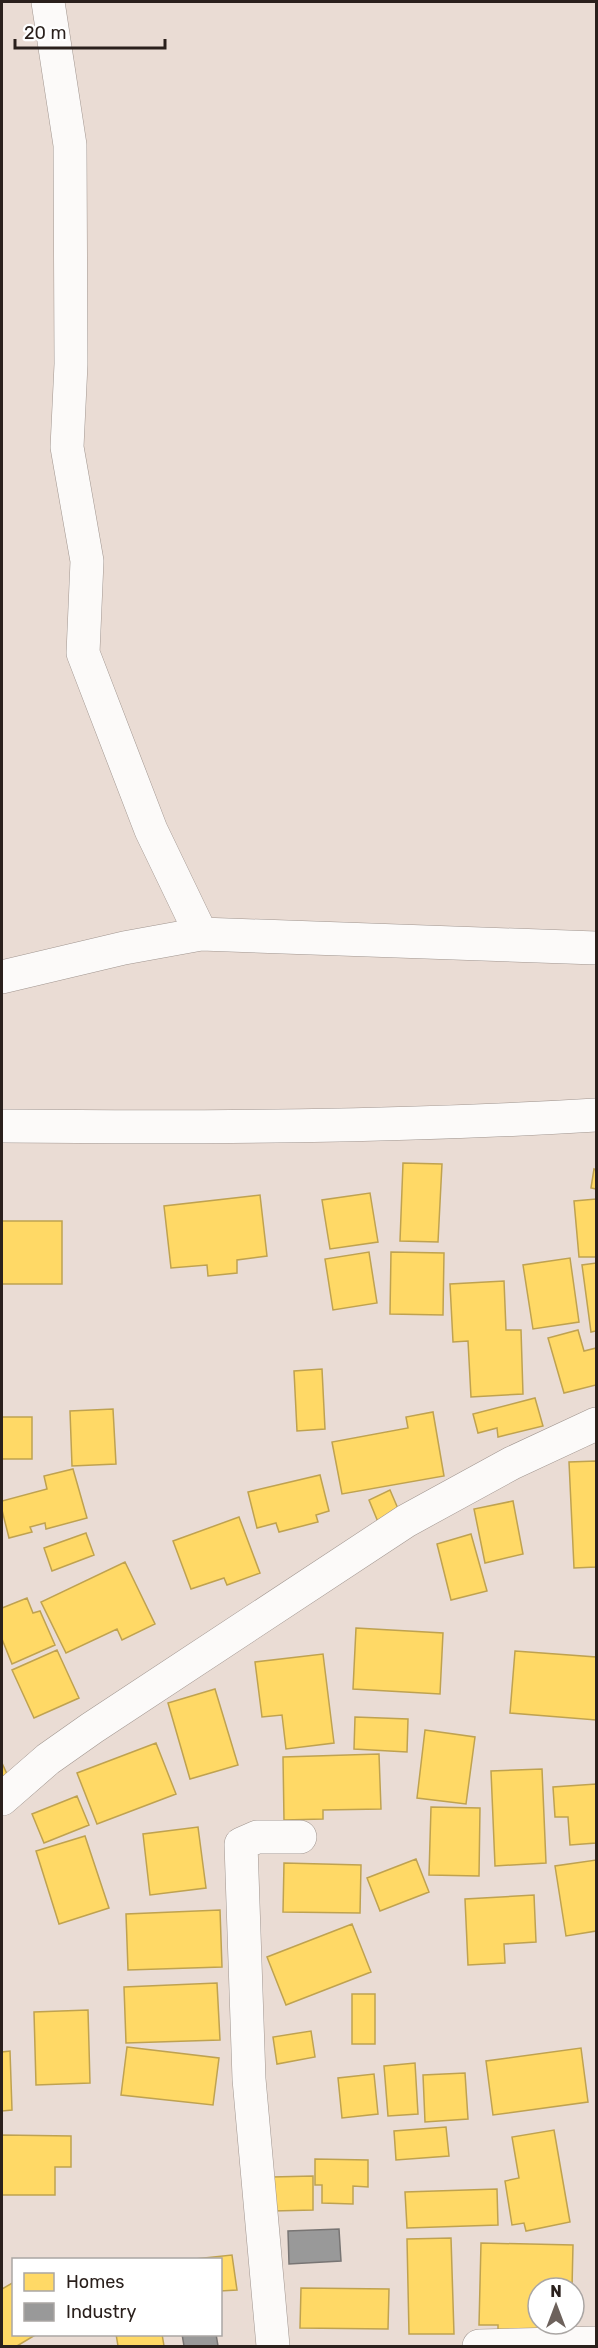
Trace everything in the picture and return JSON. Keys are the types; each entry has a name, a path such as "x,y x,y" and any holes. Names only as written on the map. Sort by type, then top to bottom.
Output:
{"street":[{"path":"48,2 70,145 71,364 67,447 87,561 83,653 151,830 201,934"},
{"path":"2,977 124,948 201,934 597,948"},
{"path":"2,1126 176,1128 526,1120 597,1115"},
{"path":"2,1799 48,1758 406,1521 512,1463 597,1424"},
{"path":"273,2346 249,2079 241,1844 257,1837 300,1836"},
{"path":"479,2346 597,2343"}],"building: Homes":[{"path":"403,1163 442,1164 438,1242 400,1241"},
{"path":"594,1169 596,1170 596,1189 591,1188"},
{"path":"370,1193 378,1242 330,1249 322,1200"},
{"path":"260,1195 267,1256 237,1260 237,1273 208,1276 207,1265 171,1268 164,1206"},
{"path":"596,1199 596,1257 579,1257 574,1201"},
{"path":"2,1221 62,1221 62,1284 2,1284"},
{"path":"369,1252 377,1303 333,1310 325,1259"},
{"path":"391,1252 444,1253 443,1315 390,1314"},
{"path":"570,1258 579,1322 533,1329 523,1265"},
{"path":"596,1263 596,1331 591,1332 582,1265"},
{"path":"504,1281 506,1330 521,1330 523,1394 471,1397 468,1341 453,1342 450,1284"},
{"path":"578,1330 584,1351 596,1348 596,1385 564,1393 548,1338"},
{"path":"322,1369 325,1429 297,1431 294,1371"},
{"path":"535,1398 543,1426 498,1437 497,1428 478,1433 473,1414"},
{"path":"113,1409 116,1464 72,1466 70,1411"},
{"path":"433,1412 444,1476 342,1494 332,1442 408,1428 406,1417"},
{"path":"2,1417 32,1417 32,1459 2,1459"},
{"path":"596,1461 596,1567 574,1568 569,1462"},
{"path":"73,1469 87,1518 46,1529 45,1523 30,1527 32,1532 9,1538 2,1501 47,1489 44,1476"},
{"path":"320,1475 329,1511 316,1515 318,1522 279,1532 276,1523 257,1528 248,1492"},
{"path":"390,1490 399,1511 378,1522 369,1500"},
{"path":"513,1501 523,1554 485,1563 474,1509"},
{"path":"239,1517 260,1573 227,1585 224,1578 191,1589 173,1541"},
{"path":"86,1533 94,1555 52,1571 44,1548"},
{"path":"471,1534 487,1591 451,1600 437,1544"},
{"path":"125,1562 155,1624 122,1640 117,1629 66,1653 41,1602"},
{"path":"27,1598 33,1613 40,1611 55,1645 12,1664 2,1639 2,1608"},
{"path":"356,1628 443,1633 440,1694 353,1689"},
{"path":"57,1650 79,1698 34,1718 12,1670"},
{"path":"515,1651 596,1657 596,1720 510,1713"},
{"path":"323,1654 334,1743 286,1749 282,1715 262,1717 255,1662"},
{"path":"215,1689 238,1765 190,1779 168,1703"},
{"path":"355,1717 408,1719 407,1752 354,1749"},
{"path":"425,1730 475,1737 466,1804 417,1798"},
{"path":"156,1743 176,1794 97,1824 77,1773"},
{"path":"379,1754 381,1809 323,1810 323,1819 284,1820 283,1757"},
{"path":"2,1763 7,1774 2,1777"},
{"path":"542,1769 546,1863 495,1866 491,1771"},
{"path":"596,1784 596,1843 570,1845 568,1817 555,1817 553,1787"},
{"path":"77,1796 89,1825 44,1843 32,1814"},
{"path":"431,1807 480,1808 479,1876 429,1875"},
{"path":"198,1827 206,1888 150,1895 143,1834"},
{"path":"85,1836 109,1908 59,1924 36,1851"},
{"path":"416,1859 429,1892 380,1911 367,1878"},
{"path":"596,1860 596,1931 566,1936 555,1866"},
{"path":"284,1863 361,1865 360,1913 283,1912"},
{"path":"534,1895 536,1942 504,1944 505,1963 468,1965 465,1899"},
{"path":"220,1910 222,1967 128,1970 126,1914"},
{"path":"352,1924 371,1972 286,2005 267,1957"},
{"path":"217,1983 220,2040 126,2043 124,1987"},
{"path":"352,1994 375,1994 375,2044 352,2044"},
{"path":"88,2010 90,2083 36,2085 34,2012"},
{"path":"311,2031 315,2057 277,2064 273,2037"},
{"path":"127,2047 219,2058 213,2105 121,2095"},
{"path":"581,2048 588,2102 493,2115 486,2061"},
{"path":"10,2051 12,2110 2,2111 2,2052"},
{"path":"415,2063 418,2114 388,2116 384,2066"},
{"path":"465,2073 468,2119 425,2122 423,2075"},
{"path":"374,2074 378,2114 342,2118 338,2078"},
{"path":"446,2127 449,2156 396,2160 394,2131"},
{"path":"554,2130 570,2222 526,2231 524,2223 512,2225 505,2181 519,2178 512,2137"},
{"path":"2,2135 71,2136 71,2167 55,2167 55,2195 2,2195"},
{"path":"315,2159 368,2160 368,2187 353,2186 353,2204 322,2203 322,2185 315,2185"},
{"path":"313,2176 313,2210 273,2211 272,2177"},
{"path":"497,2189 498,2225 407,2228 405,2192"},
{"path":"451,2238 454,2334 409,2334 407,2239"},
{"path":"481,2243 573,2245 572,2276 526,2276 526,2333 498,2333 498,2325 479,2325"},
{"path":"232,2255 237,2290 222,2291 222,2258 204,2258"},
{"path":"12,2283 12,2336 34,2336 17,2346 2,2346 2,2289"},
{"path":"301,2288 389,2289 388,2329 300,2328"},
{"path":"116,2336 162,2336 164,2346 118,2346"}],"building: Industry":[{"path":"339,2229 341,2261 289,2264 288,2231"},
{"path":"182,2336 216,2336 218,2346 184,2346"}]}
